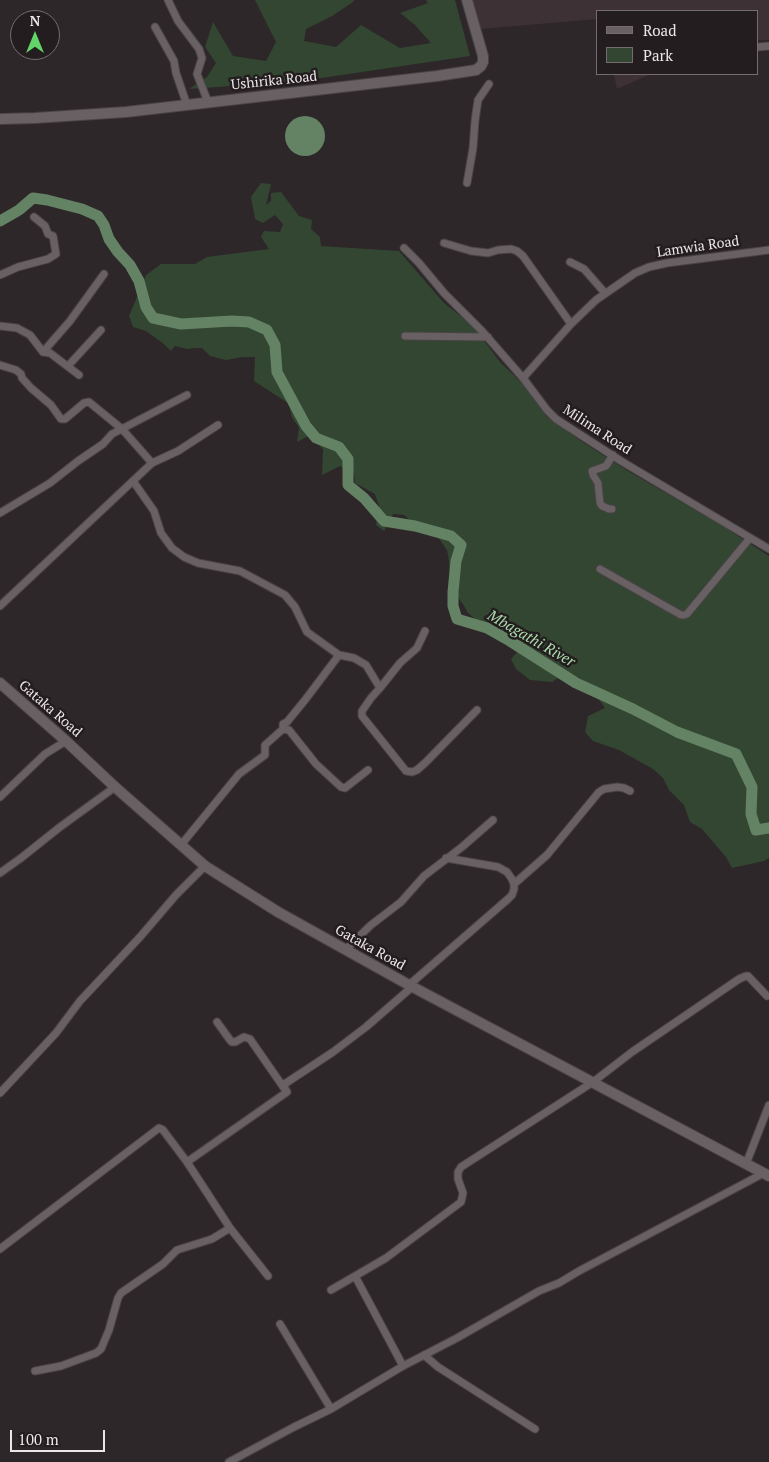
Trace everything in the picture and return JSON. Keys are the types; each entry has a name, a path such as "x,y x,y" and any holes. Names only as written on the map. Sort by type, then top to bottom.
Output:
{"street":[{"path":"168,0 178,21 200,49 202,58 197,74 208,102"},
{"name":"Ushirika Road","path":"0,119 107,113 187,105 476,70 483,62 483,56 467,0"},
{"path":"155,27 174,61 187,105"},
{"path":"467,183 478,100 490,84"},
{"path":"0,275 18,267 48,259 56,254 53,236 48,234 46,226 34,216"},
{"path":"444,243 471,251 488,253 511,249 517,251 523,256 571,324"},
{"name":"Milima Road","path":"404,248 444,293 488,337 556,419 612,455 769,549"},
{"name":"Lamwia Road","path":"523,378 571,324 596,300 635,273 649,267 667,263 769,250"},
{"path":"570,262 584,269 606,293"},
{"path":"43,352 70,321 104,274"},
{"path":"0,326 17,328 27,333 43,352 50,354 79,375"},
{"path":"68,366 101,330"},
{"path":"405,336 488,337"},
{"path":"0,364 22,374 22,378 51,405 61,419 65,419 86,402 89,402 122,429 152,463"},
{"path":"0,514 50,483 78,460 103,444 112,434 187,394"},
{"path":"0,606 152,463 178,451 218,426"},
{"path":"612,455 606,466 592,471 598,483 600,503 609,510 612,509"},
{"path":"133,481 154,510 162,532 172,548 184,557 198,563 240,571 285,595 295,607 307,632 339,655 354,658 366,665 380,688"},
{"path":"600,569 684,615 687,614 750,538"},
{"path":"425,631 417,648 400,663 371,698 362,710 362,716 406,771 412,772 417,770 477,710"},
{"path":"283,729 282,724 287,722 339,655"},
{"name":"Gataka Road","path":"0,683 205,866 278,912 410,986 767,1175"},
{"path":"283,729 289,730 316,764 341,787 345,788 368,770"},
{"path":"181,846 239,774 265,755 265,745 283,729"},
{"path":"0,797 45,754 66,741"},
{"path":"0,874 115,787"},
{"path":"514,884 547,855 599,792 616,787 630,791"},
{"path":"345,950 401,902 424,876 493,820"},
{"path":"287,1092 283,1085 333,1052 366,1027 512,895 514,884 507,872 498,867 446,858"},
{"path":"0,1093 56,1033 80,1001 140,937 176,895 205,866"},
{"path":"332,1290 386,1258 461,1202 462,1193 458,1172 461,1167 593,1082 632,1052 744,977 748,976 767,996"},
{"path":"216,1022 230,1040 235,1042 244,1037 250,1039 287,1092"},
{"path":"187,1162 287,1092"},
{"path":"746,1164 769,1105"},
{"path":"0,1249 159,1128 164,1130 230,1228 268,1276"},
{"path":"229,1462 294,1427 331,1410 403,1366 539,1291 559,1283 767,1175"},
{"path":"35,1370 61,1366 96,1354 109,1330 116,1303 121,1293 164,1264 177,1250 212,1239 230,1228"},
{"path":"355,1276 403,1366"},
{"path":"280,1324 331,1410"},
{"path":"424,1355 438,1367 535,1429"}],"shaded area":[{"path":"472,0 769,0 769,40 759,40 759,10 596,10 596,19 480,29"},
{"path":"614,75 649,75 617,89"},
{"path":"305,116 319,122 325,136 319,150 305,156 291,150 285,136 291,122"}],"green space":[{"path":"255,0 354,0 332,16 306,29 304,41 336,47 361,25 400,48 431,43 415,25 400,13 428,3 426,0 455,0 470,56 301,81 189,89 207,77 216,63 205,47 213,22 233,56 266,61 276,42"},
{"path":"261,183 271,184 266,205 271,201 271,193 281,192 299,216 312,220 311,229 320,237 321,246 399,251 444,303 473,326 500,362 525,386 547,417 628,471 721,525 769,556 769,858 764,861 732,868 726,857 702,829 690,822 684,805 669,790 663,778 653,769 619,750 593,741 585,732 588,716 605,708 586,682 567,672 552,682 530,680 516,669 511,659 524,644 495,625 479,622 468,613 450,587 447,550 438,537 422,531 404,515 393,514 384,531 376,525 379,506 375,494 355,483 354,474 340,466 322,475 323,449 317,443 316,432 297,442 299,428 292,417 288,403 254,381 255,357 226,360 210,356 202,348 187,349 175,346 171,351 146,331 133,327 129,316 146,275 161,264 195,264 207,257 269,249 261,237 264,231 280,232 283,224 275,215 263,223 255,219 251,197"}],"waterway":[{"name":"Mbagathi River","path":"0,221 19,210 33,198 82,209 98,216 104,225 109,239 130,265 139,281 146,307 153,318 181,324 249,322 267,330 275,345 277,372 306,426 316,438 339,447 348,459 348,485 364,498 384,521 415,526 451,536 461,545 456,561 453,592 453,606 457,619 487,628 576,683 677,732 736,754 752,787 751,814 756,830 769,828"}]}
